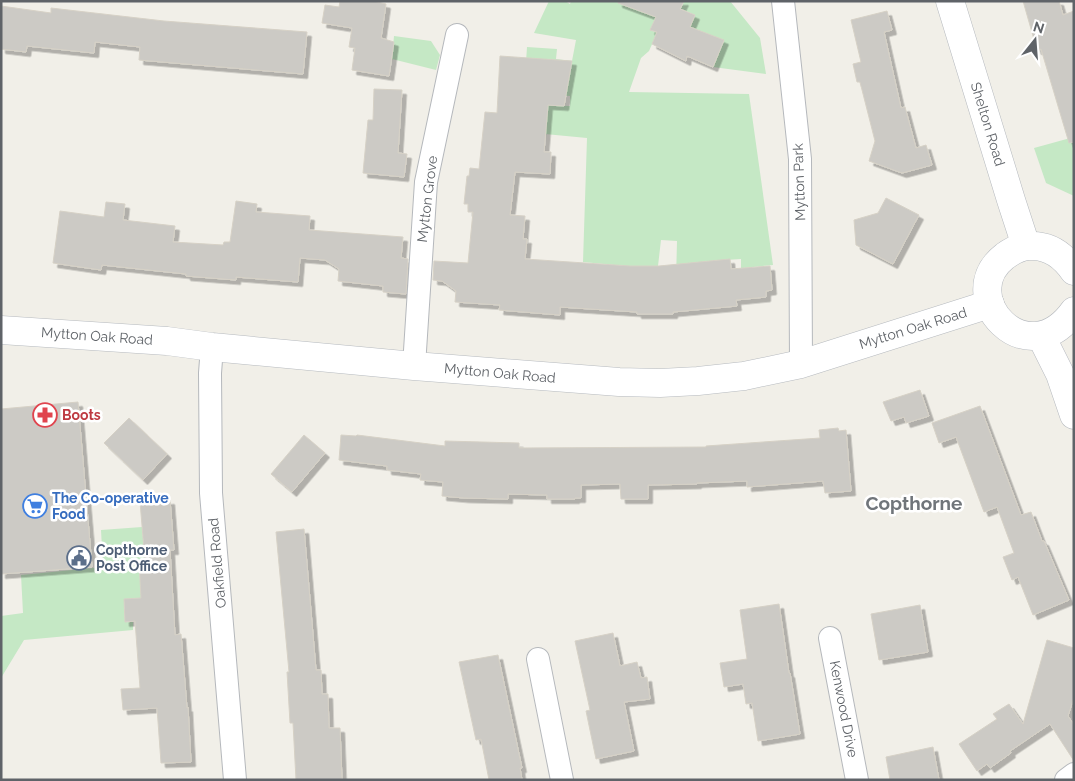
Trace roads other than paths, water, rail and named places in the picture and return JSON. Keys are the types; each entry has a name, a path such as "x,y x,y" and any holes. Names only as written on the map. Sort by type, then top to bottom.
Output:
{"main road":[{"name":"Shelton Road","path":"950,1 1026,246"},
{"path":"1074,271 1059,254 1049,249 1026,246 1012,251 1000,261 991,273 988,289 990,304 995,316 1004,326 1028,336 1041,336 1054,331 1066,322 1074,311"},
{"name":"Mytton Oak Road","path":"1,330 167,341 414,366 619,382 660,383 698,382 744,376 801,364 990,304"},
{"path":"1041,336 1060,374 1074,415"}],"street":[{"name":"Mytton Park","path":"783,1 800,159 801,364"},
{"name":"Mytton Grove","path":"414,366 426,182 457,35"},
{"name":"Oakfield Road","path":"212,347 210,373 211,492 235,780"},
{"name":"Kenwood Drive","path":"830,638 857,780"},
{"path":"538,659 562,780"},
{"path":"1066,780 1074,774"}],"place":[{"name":"Boots","path":"45,415"},
{"name":"The Co-operative Food","path":"35,506"},
{"name":"Copthorne Post Office","path":"79,558"}],"district":[{"name":"Copthorne","path":"914,503"}]}
